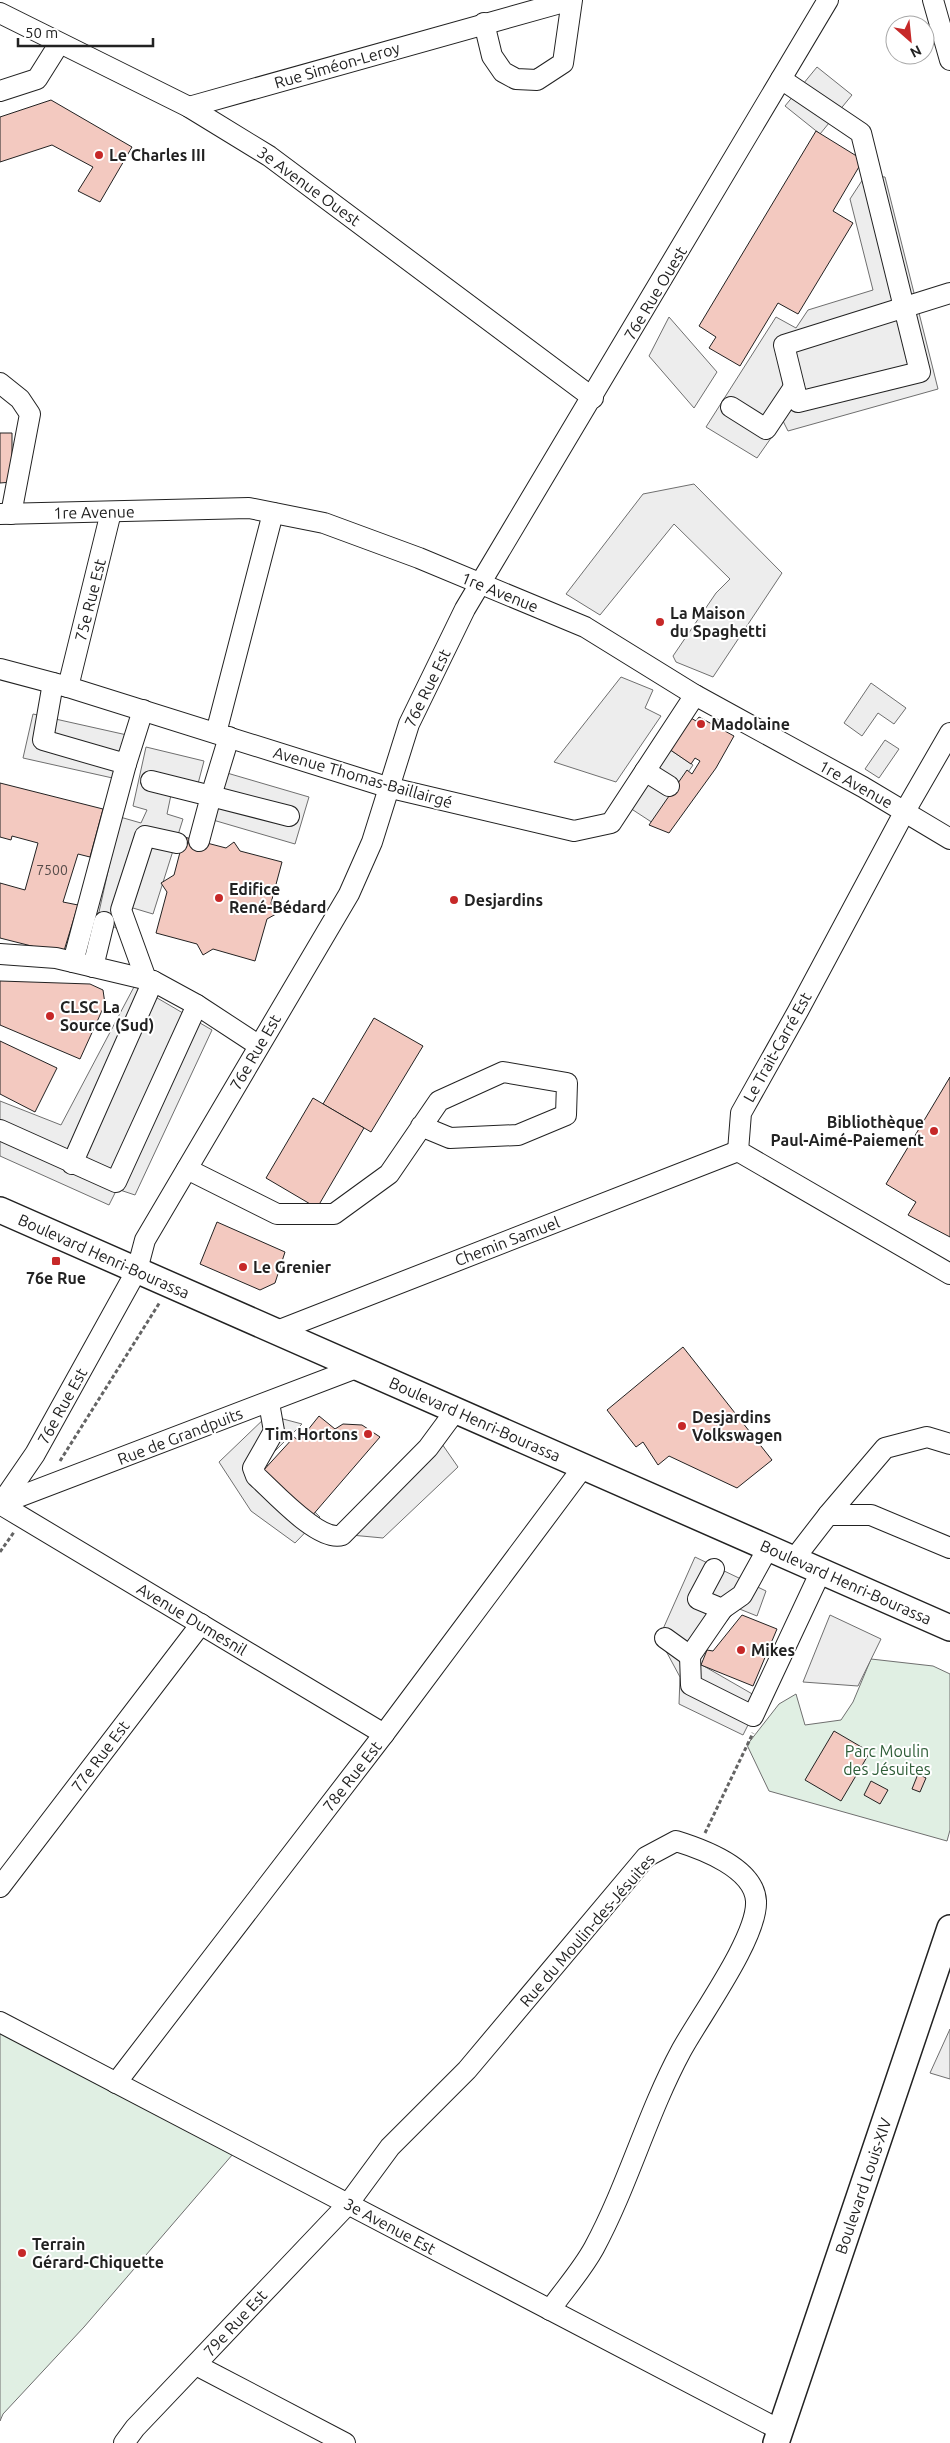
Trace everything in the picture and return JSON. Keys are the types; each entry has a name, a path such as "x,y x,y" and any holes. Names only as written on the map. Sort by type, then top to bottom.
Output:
{"main road":[{"name":"Boulevard Henri-Bourassa","path":"0,1210 821,1571 948,1621"},
{"name":"Boulevard Louis-XIV","path":"778,2436 950,1928"}],"street":[{"name":"Rue Siméon-Leroy","path":"189,107 484,22 571,0 562,63 537,80 516,79 503,72 492,56 484,22"},
{"name":"76e Rue Ouest","path":"480,585 828,0"},
{"path":"933,0 950,60"},
{"name":"3e Avenue Ouest","path":"0,13 189,107 269,156 321,193 592,398"},
{"path":"0,91 37,79 59,44"},
{"path":"781,80 862,133 904,309 920,372 798,402 784,345 904,309 950,293"},
{"path":"0,383 20,399 30,414 5,514"},
{"path":"732,407 766,429 794,387"},
{"name":"1re Avenue","path":"5,514 249,508 324,523 418,558 586,627 695,694 904,811 950,839"},
{"name":"75e Rue Est","path":"111,512 43,740 126,764"},
{"path":"200,841 211,796 222,735 273,513"},
{"name":"76e Rue Est","path":"0,1504 35,1454 137,1270 145,1240 258,1045 349,894 372,842 387,787 409,724 465,609 480,585"},
{"name":"Avenue Thomas-Baillairgé","path":"0,669 142,710 387,787 574,831 611,823 695,694"},
{"path":"73,962 142,710"},
{"name":"Le Trait-Carré Est","path":"738,1152 740,1113 798,1010 904,811 950,733"},
{"path":"644,771 669,786"},
{"path":"151,781 289,816"},
{"path":"72,1164 150,980 121,910 146,836 177,843"},
{"path":"93,967 104,922"},
{"path":"0,954 56,958 150,980 197,1004 258,1045"},
{"path":"0,1130 72,1164 116,1182 197,1004"},
{"path":"187,1169 277,1214 334,1214 389,1174 421,1126 439,1101 502,1072 567,1083 566,1115 518,1135 450,1138 421,1126"},
{"path":"738,1152 950,1274"},
{"name":"Chemin Samuel","path":"277,1331 738,1152"},
{"name":"Rue de Grandpuits","path":"0,1504 269,1403 359,1367"},
{"path":"269,1403 274,1431 254,1468 256,1476 312,1526 328,1536 336,1537 342,1535 428,1448 456,1410"},
{"path":"794,1559 828,1515 885,1448 927,1437 950,1444"},
{"name":"78e Rue Est","path":"116,2083 384,1734 584,1466"},
{"name":"Avenue Dumesnil","path":"0,1504 384,1734"},
{"path":"828,1515 871,1515 950,1548"},
{"path":"768,1548 742,1595 723,1608 690,1656 692,1685 753,1716 821,1571"},
{"path":"714,1569 698,1599 723,1608"},
{"name":"77e Rue Est","path":"0,1888 200,1624"},
{"path":"665,1638 690,1656"},
{"name":"Rue du Moulin-des-Jésuites","path":"348,2204 390,2147 467,2070 646,1857 662,1846 676,1841 698,1848 738,1869 749,1882 756,1899 755,1917 746,1941 680,2052 594,2249 550,2310"},
{"name":"3e Avenue Est","path":"0,2022 550,2310 778,2436"},
{"name":"79e Rue Est","path":"124,2443 135,2428 348,2204"},
{"path":"196,2365 345,2443"}],"path":[{"path":"43,1488 171,1284"}],"green space":[{"name":"Parc Moulin des Jésuites","path":"871,1659 933,1666 950,1674 950,1830 947,1841 769,1791 747,1745 779,1704 796,1694 805,1725 841,1720 853,1702"},
{"path":"0,2022 239,2147 84,2327 3,2414 0,2421"}],"shaded area":[{"path":"817,67 852,95 820,134 785,106"},
{"path":"865,176 885,177 938,389 788,431 783,421 757,458 706,427 776,317 796,328 808,310 873,290 850,199"},
{"path":"669,317 717,372 694,408 649,356"},
{"path":"694,484 782,573 713,677 676,662 673,656 716,593 730,579 674,524 600,615 566,594 643,494"},
{"path":"621,677 653,690 645,708 661,716 616,782 554,762"},
{"path":"871,683 906,708 894,724 878,713 862,736 844,723"},
{"path":"33,714 127,735 117,779 23,758"},
{"path":"885,740 899,749 879,778 865,769"},
{"path":"146,747 204,761 195,795 172,790 167,814 183,819 153,914 133,908 116,928 96,917 99,912 120,817 141,823 147,810 133,806"},
{"path":"669,749 693,765 653,823 630,808"},
{"path":"227,773 309,797 295,844 213,820"},
{"path":"135,985 212,1030 135,1195 117,1189 109,1205 0,1156 0,1101 61,1125"},
{"path":"268,1415 302,1424 264,1462 320,1517 295,1543 251,1511 219,1462"},
{"path":"442,1444 458,1467 383,1538 351,1535"},
{"path":"695,1557 766,1591 757,1616 737,1608 695,1661 761,1699 743,1735 679,1704 680,1677 659,1638"},
{"path":"830,1615 881,1639 858,1686 803,1682"},
{"path":"950,2029 950,2079 930,2073"}],"building":[{"name":"Le Charles III","path":"51,100 132,147 100,202 78,191 93,167 52,145 0,162 0,117"},
{"path":"816,131 863,160 833,211 853,223 798,314 778,303 740,366 709,348 716,337 699,326"},
{"path":"0,433 12,433 12,482 0,483"},
{"path":"699,717 734,736 716,768 669,833 649,825 687,770 692,774 700,761 695,758 691,764 669,749 691,718 696,721"},
{"path":"0,783 103,809 90,857 78,854 63,902 78,905 63,954 0,938 0,883 25,890 38,843 12,836 11,840 0,837"},
{"name":"Edifice René-Bédard","path":"184,837 226,848 234,842 240,851 282,862 271,903 276,914 267,919 255,961 213,949 203,955 197,944 156,933 167,892 161,883 174,875"},
{"name":"CLSC La Source (Sud)","path":"0,981 90,984 103,990 105,1004 80,1059 0,1025"},
{"path":"374,1018 423,1046 371,1132 323,1104"},
{"path":"0,1041 57,1068 35,1112 0,1094"},
{"name":"Bibliothèque Paul-Aimé-Paiement","path":"950,1077 950,1237 908,1215 916,1202 886,1184"},
{"path":"313,1098 364,1128 317,1208 266,1178"},
{"path":"217,1222 285,1252 275,1283 260,1290 200,1264"},
{"name":"Desjardins Volkswagen","path":"683,1347 772,1460 737,1488 669,1456 658,1465 643,1442 636,1447 607,1410"},
{"path":"319,1416 335,1429 343,1424 362,1425 380,1437 311,1517 261,1473 294,1437 299,1441"},
{"name":"Mikes","path":"742,1615 777,1629 753,1686 701,1665 707,1650 713,1651"},
{"path":"834,1731 870,1752 841,1801 805,1780"},
{"path":"918,1774 926,1778 920,1792 912,1789"},
{"path":"871,1781 888,1790 880,1804 864,1795"}],"place":[{"name":"Le Charles III","path":"99,155"},
{"name":"La Maison du Spaghetti","path":"660,622"},
{"name":"Madolaine","path":"701,724"},
{"name":"Edifice René-Bédard","path":"219,898"},
{"name":"Desjardins","path":"454,900"},
{"name":"CLSC La Source (Sud)","path":"50,1016"},
{"name":"Bibliothèque Paul-Aimé-Paiement","path":"934,1131"},
{"name":"76e Rue","path":"56,1261"},
{"name":"Le Grenier","path":"243,1267"},
{"name":"Desjardins Volkswagen","path":"682,1426"},
{"name":"Tim Hortons","path":"368,1434"},
{"name":"Mikes","path":"741,1650"},
{"name":"Terrain Gérard-Chiquette","path":"22,2253"}]}
